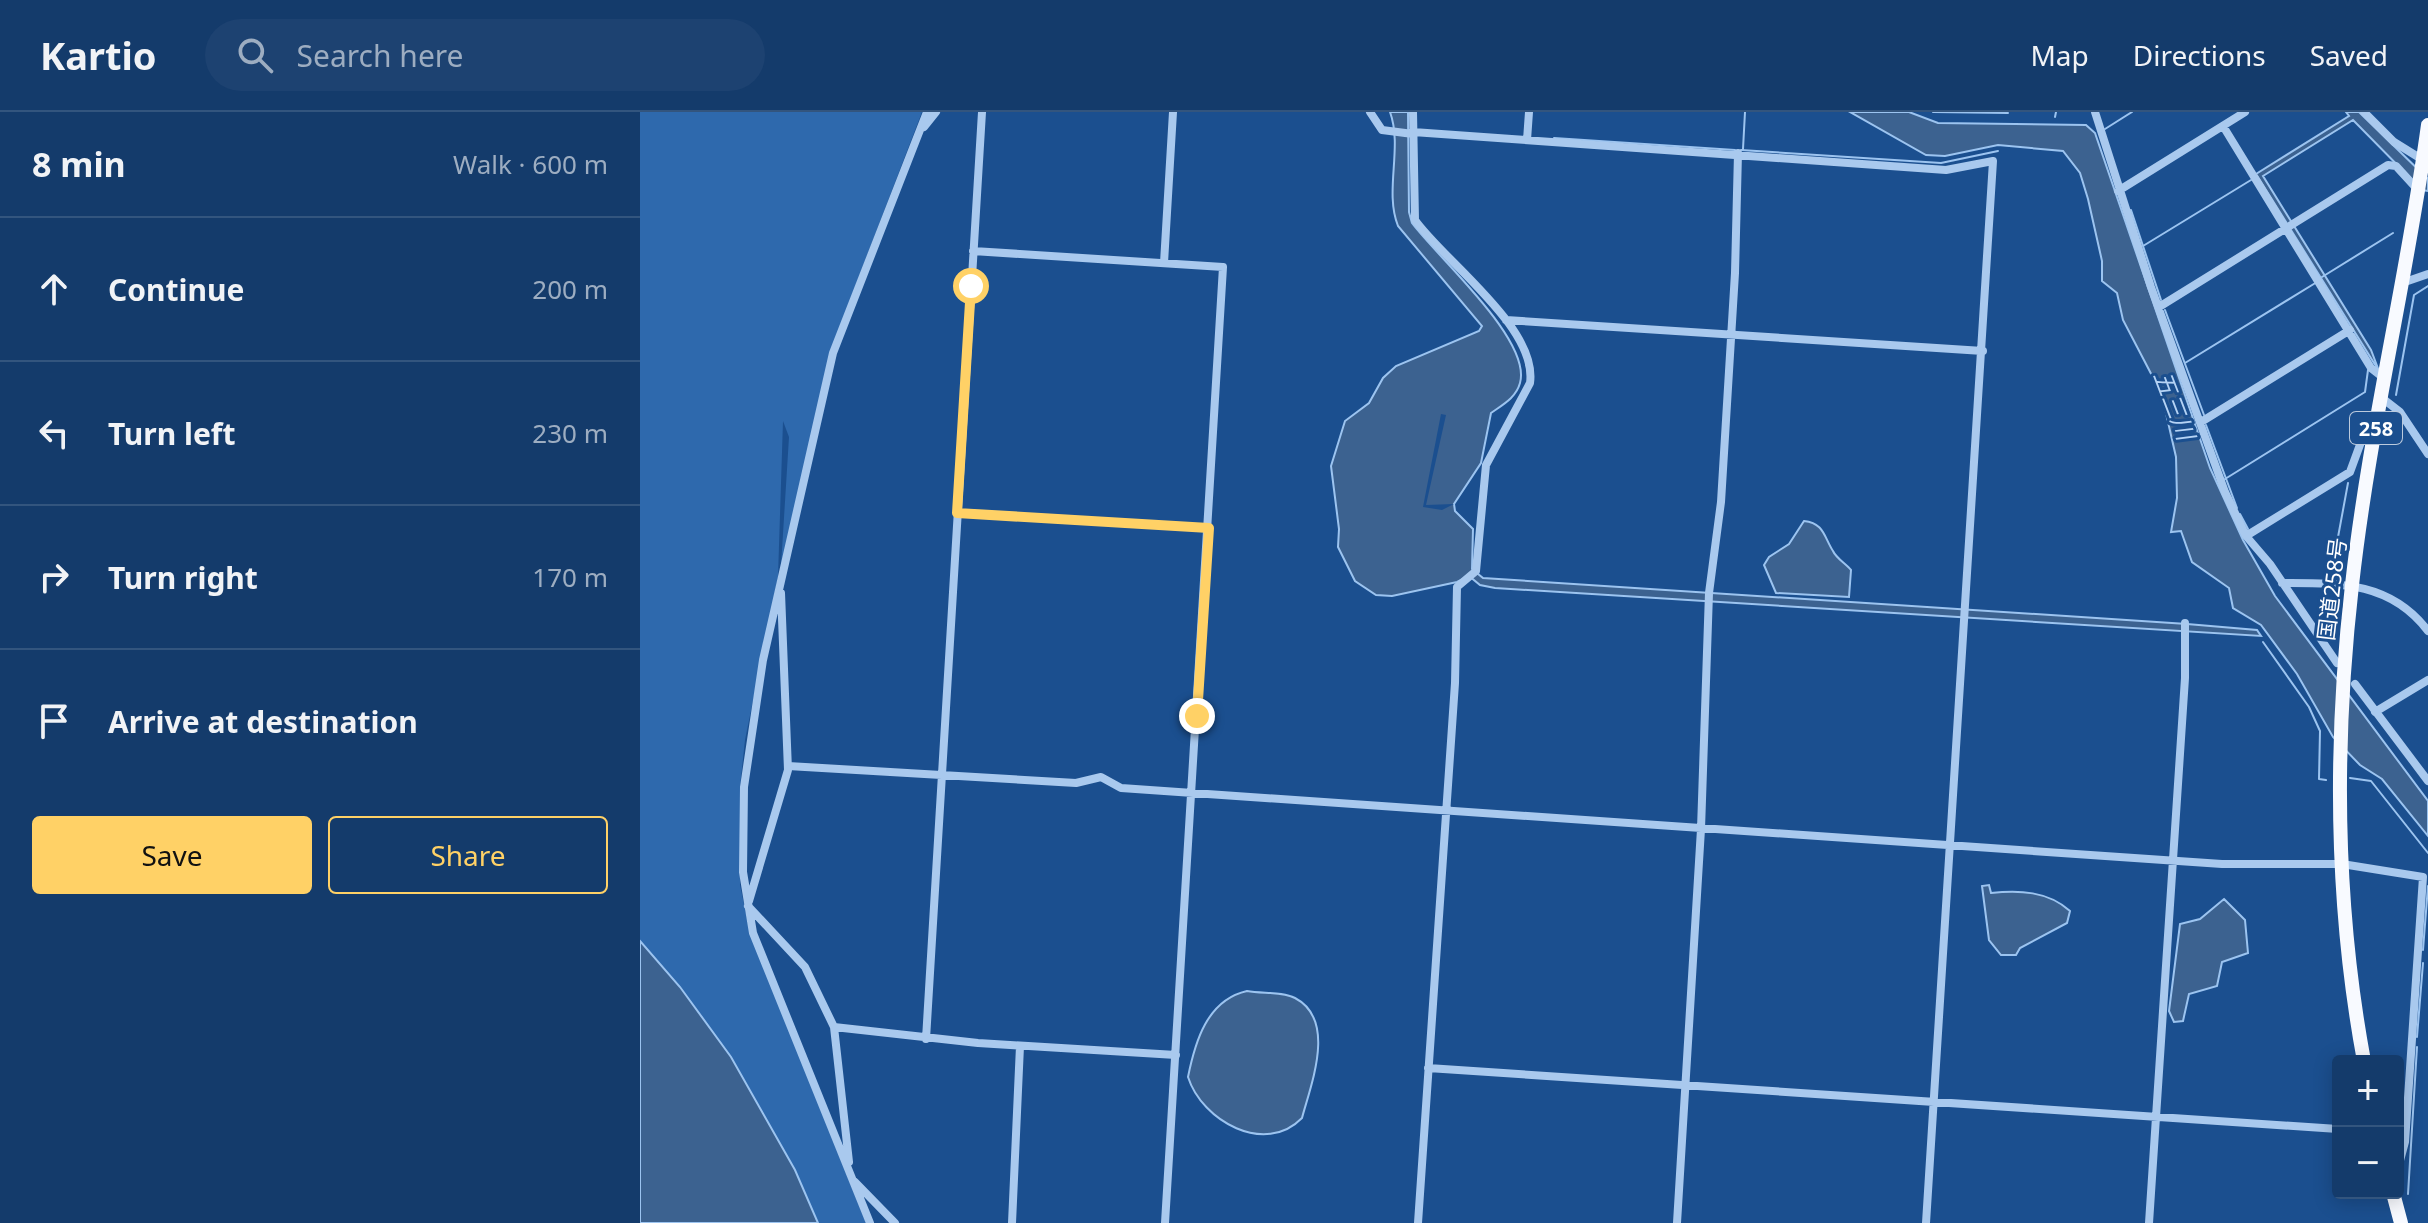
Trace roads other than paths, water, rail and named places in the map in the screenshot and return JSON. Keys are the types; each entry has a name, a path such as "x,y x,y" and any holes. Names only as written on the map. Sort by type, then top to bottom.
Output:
{"highway":[{"name":"国道258号","path":"2363,1055 2351,976 2342,864 2340,759 2349,684 2352,583 2427,135"},
{"path":"2388,1199 2397,1220"},
{"path":"2394,1199 2397,1220"}],"street":[{"path":"870,1223 753,933 747,906 742,844 745,772 780,580 833,353 927,112"},
{"path":"917,138 936,112"},
{"path":"926,1039 982,112"},
{"path":"1164,263 1173,112"},
{"path":"1370,112 1382,130 1392,133 1738,153 1946,170 1993,161 1926,1223"},
{"path":"1413,112 1415,220 1506,320 1531,372 1530,383 1486,465 1474,575 1457,587 1418,1223"},
{"path":"1527,140 1529,112"},
{"path":"2095,112 2118,191 2225,492 2246,536 2337,663"},
{"path":"2118,191 2245,112"},
{"path":"2364,112 2394,142 2422,163"},
{"path":"2223,126 2290,227 2371,368 2385,379"},
{"path":"1677,1223 1701,829 1709,598 1721,502 1738,153"},
{"path":"2159,307 2388,165 2396,166 2418,190"},
{"path":"973,251 1223,267 1165,1223"},
{"path":"2401,283 2428,274"},
{"path":"1506,320 1983,351"},
{"path":"2201,422 2350,330"},
{"path":"2382,398 2400,412 2428,454"},
{"path":"2246,536 2350,472 2361,442 2375,435"},
{"path":"957,513 1209,528"},
{"path":"747,906 788,766 780,580"},
{"path":"2282,583 2352,583 2408,611 2428,631"},
{"path":"2149,1223 2185,678 2185,626"},
{"path":"2375,712 2428,680"},
{"path":"2349,684 2375,712 2428,781"},
{"path":"788,766 1076,783 1101,777 1121,788 2172,860 2260,865 2342,864 2423,877 2423,958 2404,1146"},
{"path":"747,906 805,967 834,1027 851,1177 895,1223"},
{"path":"834,1027 926,1039 1176,1055"},
{"path":"1012,1223 1020,1046"},
{"path":"1428,1068 2332,1129"}],"water":[{"path":"1390,112 1408,112 1409,212 1412,223 1498,323 1520,365 1518,388 1508,401 1491,413 1481,463 1454,504 1455,511 1473,529 1472,569 1483,578 2187,624 2257,630 2261,636 1495,588 1480,585 1469,576 1457,582 1392,596 1376,595 1355,581 1338,547 1339,529 1331,466 1345,421 1369,403 1383,378 1396,366 1479,331 1482,326 1398,226 1394,213 1395,140"},
{"name":"五三川","path":"1850,112 1909,112 1938,123 2086,125 2095,133 2210,468 2243,540 2275,596 2428,801 2428,836 2382,779 2360,765 2333,737 2297,674 2261,625 2233,608 2229,588 2192,562 2181,531 2171,532 2177,498 2176,457 2165,409 2159,389 2123,320 2117,293 2102,281 2102,261 2088,199 2080,173 2063,151 1998,145 1945,156 1926,155"},
{"path":"2346,112 2359,112 2428,179 2428,191 2422,190 2353,120 2263,176 2371,350 2379,371 2256,174 2349,116"},
{"path":"1804,521 1820,528 1834,554 1851,570 1849,597 1776,593 1764,565 1769,557 1789,544"},
{"path":"1989,885 1991,893 2022,892 2052,899 2070,911 2067,923 2020,948 2016,955 2001,955 1989,940 1982,886"},
{"path":"2224,899 2245,920 2248,953 2222,962 2217,986 2189,994 2183,1021 2174,1022 2169,1011 2180,924 2200,919"},
{"path":"640,941 680,987 731,1057 795,1170 818,1223 640,1223"},
{"path":"1247,991 1295,998 1308,1008 1318,1037 1315,1071 1302,1118 1287,1129 1271,1134 1236,1128 1220,1119 1195,1093 1188,1077 1205,1024 1222,1003"}],"waterway":[{"path":"1743,149 1745,112"},
{"path":"1933,112 2008,113"},
{"path":"2055,117 2056,112"},
{"path":"2105,129 2132,112"},
{"path":"1554,138 1735,150"},
{"path":"1741,150 1941,163 1998,151"},
{"path":"2143,246 2251,180"},
{"path":"2131,210 2161,300"},
{"path":"2322,277 2393,233"},
{"name":"五三川","path":"2185,363 2317,282"},
{"path":"2396,395 2414,295 2428,286"},
{"name":"五三川","path":"2165,310 2204,415"},
{"path":"2225,479 2365,392 2368,370"},
{"name":"五三川","path":"2206,425 2237,508"},
{"path":"2331,575 2348,483"},
{"path":"2240,514 2248,529"},
{"path":"2263,642 2309,707 2320,731 2319,779 2326,780"},
{"path":"2350,778 2371,781 2428,853"},
{"path":"2423,950 2428,886"},
{"path":"2417,1037 2423,963"},
{"path":"2408,1194 2417,1047"}]}
